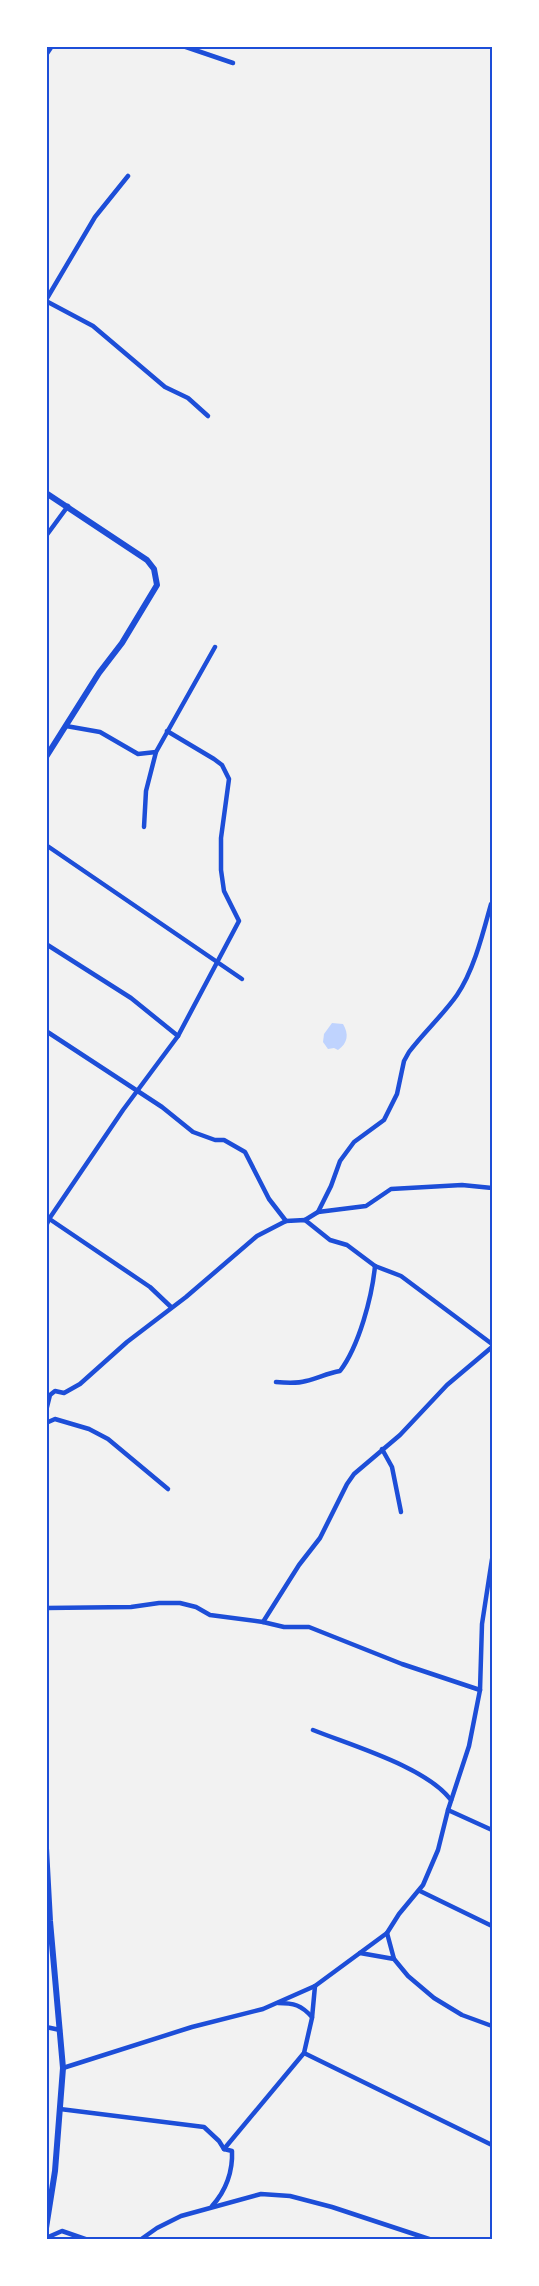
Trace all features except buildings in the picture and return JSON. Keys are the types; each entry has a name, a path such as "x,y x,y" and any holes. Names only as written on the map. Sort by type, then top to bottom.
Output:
{"street":[{"path":"46,55 52,46"},
{"path":"183,46 233,63"},
{"path":"128,176 94,218 46,300 93,326 165,387 188,398 208,416"},
{"path":"46,493 147,560 154,569 157,585 122,643 99,673 46,757"},
{"path":"46,536 68,506"},
{"path":"144,827 146,791 156,752 215,647"},
{"path":"66,726 100,732 138,754 156,752"},
{"path":"46,1226 48,1218 178,1036 239,921 224,891 221,870 221,838 229,778 226,771 214,759 167,731"},
{"path":"46,845 242,979"},
{"path":"318,1212 340,1161 354,1142 384,1120 397,1094 404,1061 409,1052 457,995 477,954 491,904"},
{"path":"46,944 131,998 178,1036"},
{"path":"46,1031 162,1107 193,1132 215,1140 224,1140 245,1152 268,1199 286,1221"},
{"path":"46,1411 50,1395 55,1391 64,1393 80,1384 257,1236 286,1221 304,1220 318,1212 366,1206 391,1189 462,1185 492,1188"},
{"path":"48,1218 150,1287 171,1307"},
{"path":"263,1622 320,1538 346,1484 400,1435 447,1385 492,1346 401,1276 375,1266 348,1245 330,1240 304,1220"},
{"path":"276,1382 308,1381 340,1371 350,1357 365,1314 372,1290 375,1266"},
{"path":"46,1423 55,1419 97,1433 113,1443 168,1489"},
{"path":"382,1449 392,1467 402,1512"},
{"path":"63,2068 192,2027 263,2009 315,1986 387,1933 399,1914 420,1891 438,1850 447,1810 469,1746 480,1690 482,1624 492,1559"},
{"path":"46,1608 131,1607 180,1603 196,1607 210,1615 284,1627 309,1627 402,1664 480,1690"},
{"path":"314,1730 404,1768 441,1788 451,1800"},
{"path":"447,1810 492,1830"},
{"path":"46,1848 63,2068 46,2228"},
{"path":"420,1891 492,1926"},
{"path":"387,1933 394,1959 408,1976 434,1998 462,2015 492,2026"},
{"path":"360,1953 394,1959"},
{"path":"224,2149 304,2053 312,2018 315,1986"},
{"path":"275,2003 293,2003 303,2006 312,2018"},
{"path":"46,2026 60,2030"},
{"path":"304,2053 492,2145"},
{"path":"60,2109 204,2127 224,2149 232,2151 233,2163 223,2192 211,2207"},
{"path":"140,2240 181,2216 261,2194 290,2196 383,2222 432,2240"},
{"path":"46,2238 62,2231 88,2240"}],"water":[{"path":"332,1023 343,1024 346,1031 346,1041 338,1050 328,1049 323,1042 324,1034"}]}
